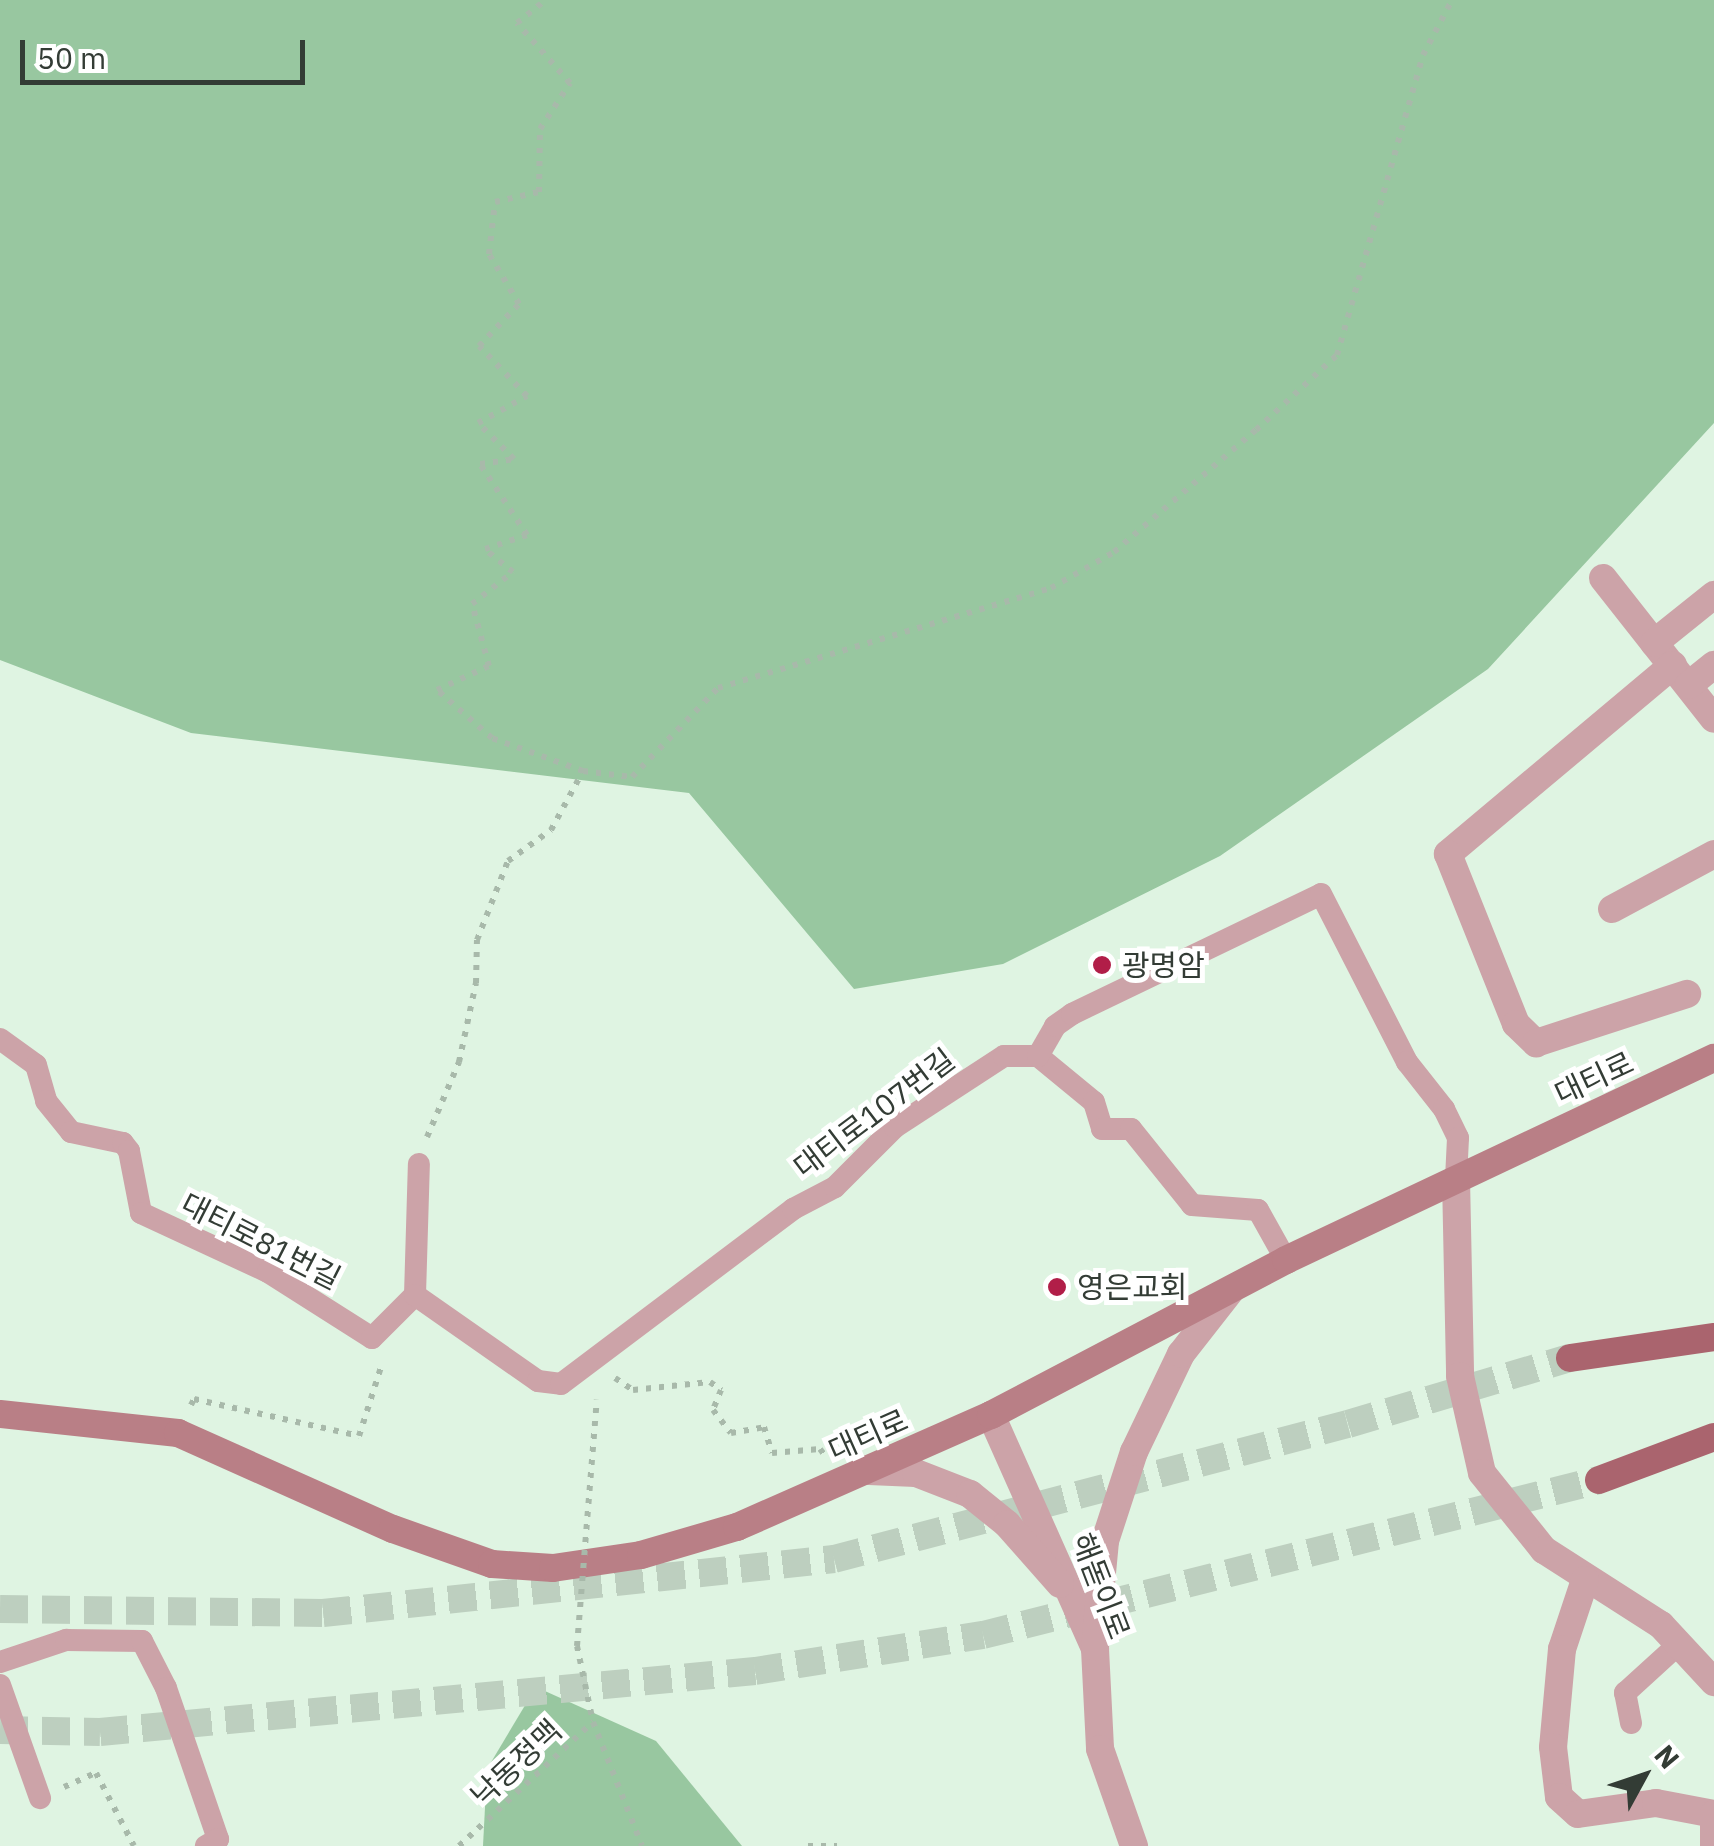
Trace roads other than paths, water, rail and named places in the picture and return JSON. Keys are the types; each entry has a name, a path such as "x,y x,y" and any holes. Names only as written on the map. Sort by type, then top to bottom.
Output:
{"main road":[{"name":"대티로","path":"1,1416 178,1434 392,1529 492,1564 553,1568 642,1554 737,1528 991,1415 1286,1260 1714,1058"},
{"path":"1570,1358 1714,1337"},
{"path":"1599,1480 1714,1437"}],"street":[{"path":"1603,578 1714,719"},
{"path":"1654,643 1714,595"},
{"path":"1687,994 1536,1043 1516,1024 1448,854 1681,675 1714,665"},
{"path":"1612,908 1714,854"},
{"path":"1456,1179 1454,1284 1472,1448 1491,1486 1534,1538 1585,1580 1680,1643 1714,1682"},
{"path":"1095,1648 1105,1540 1134,1452 1182,1354 1231,1290"},
{"name":"해돋이로","path":"991,1415 1095,1648 1100,1750 1134,1846"},
{"path":"857,1476 916,1472 970,1494 1007,1524 1072,1596"},
{"path":"1585,1580 1562,1648 1553,1747 1559,1797 1578,1814 1656,1803 1714,1814 1714,1846"}],"lane":[{"path":"1286,1260 1258,1210 1192,1206 1132,1129 1102,1129 1094,1102 1038,1056 1056,1026 1072,1014 1321,894 1407,1062 1444,1109 1458,1138 1456,1179"},
{"name":"대티로81번길","path":"0,1040 36,1065 46,1101 71,1132 122,1143 129,1151 141,1213 268,1272 372,1338 414,1295"},
{"name":"대티로107번길","path":"414,1295 538,1382 561,1384 793,1210 835,1187 895,1127 1004,1056 1038,1056"},
{"path":"414,1295 420,1164"},
{"path":"0,1662 66,1640 142,1642 166,1688 218,1839 206,1846"},
{"path":"1631,1724 1625,1693 1680,1643"},
{"path":"0,1685 40,1798"}],"tunnel":[{"path":"0,1609 323,1613 834,1559 1348,1424 1570,1358"},
{"path":"0,1730 100,1732 755,1671 983,1635 1599,1480"}],"place":[{"name":"광명암","path":"1102,965"},
{"name":"영은교회","path":"1057,1287"}]}
